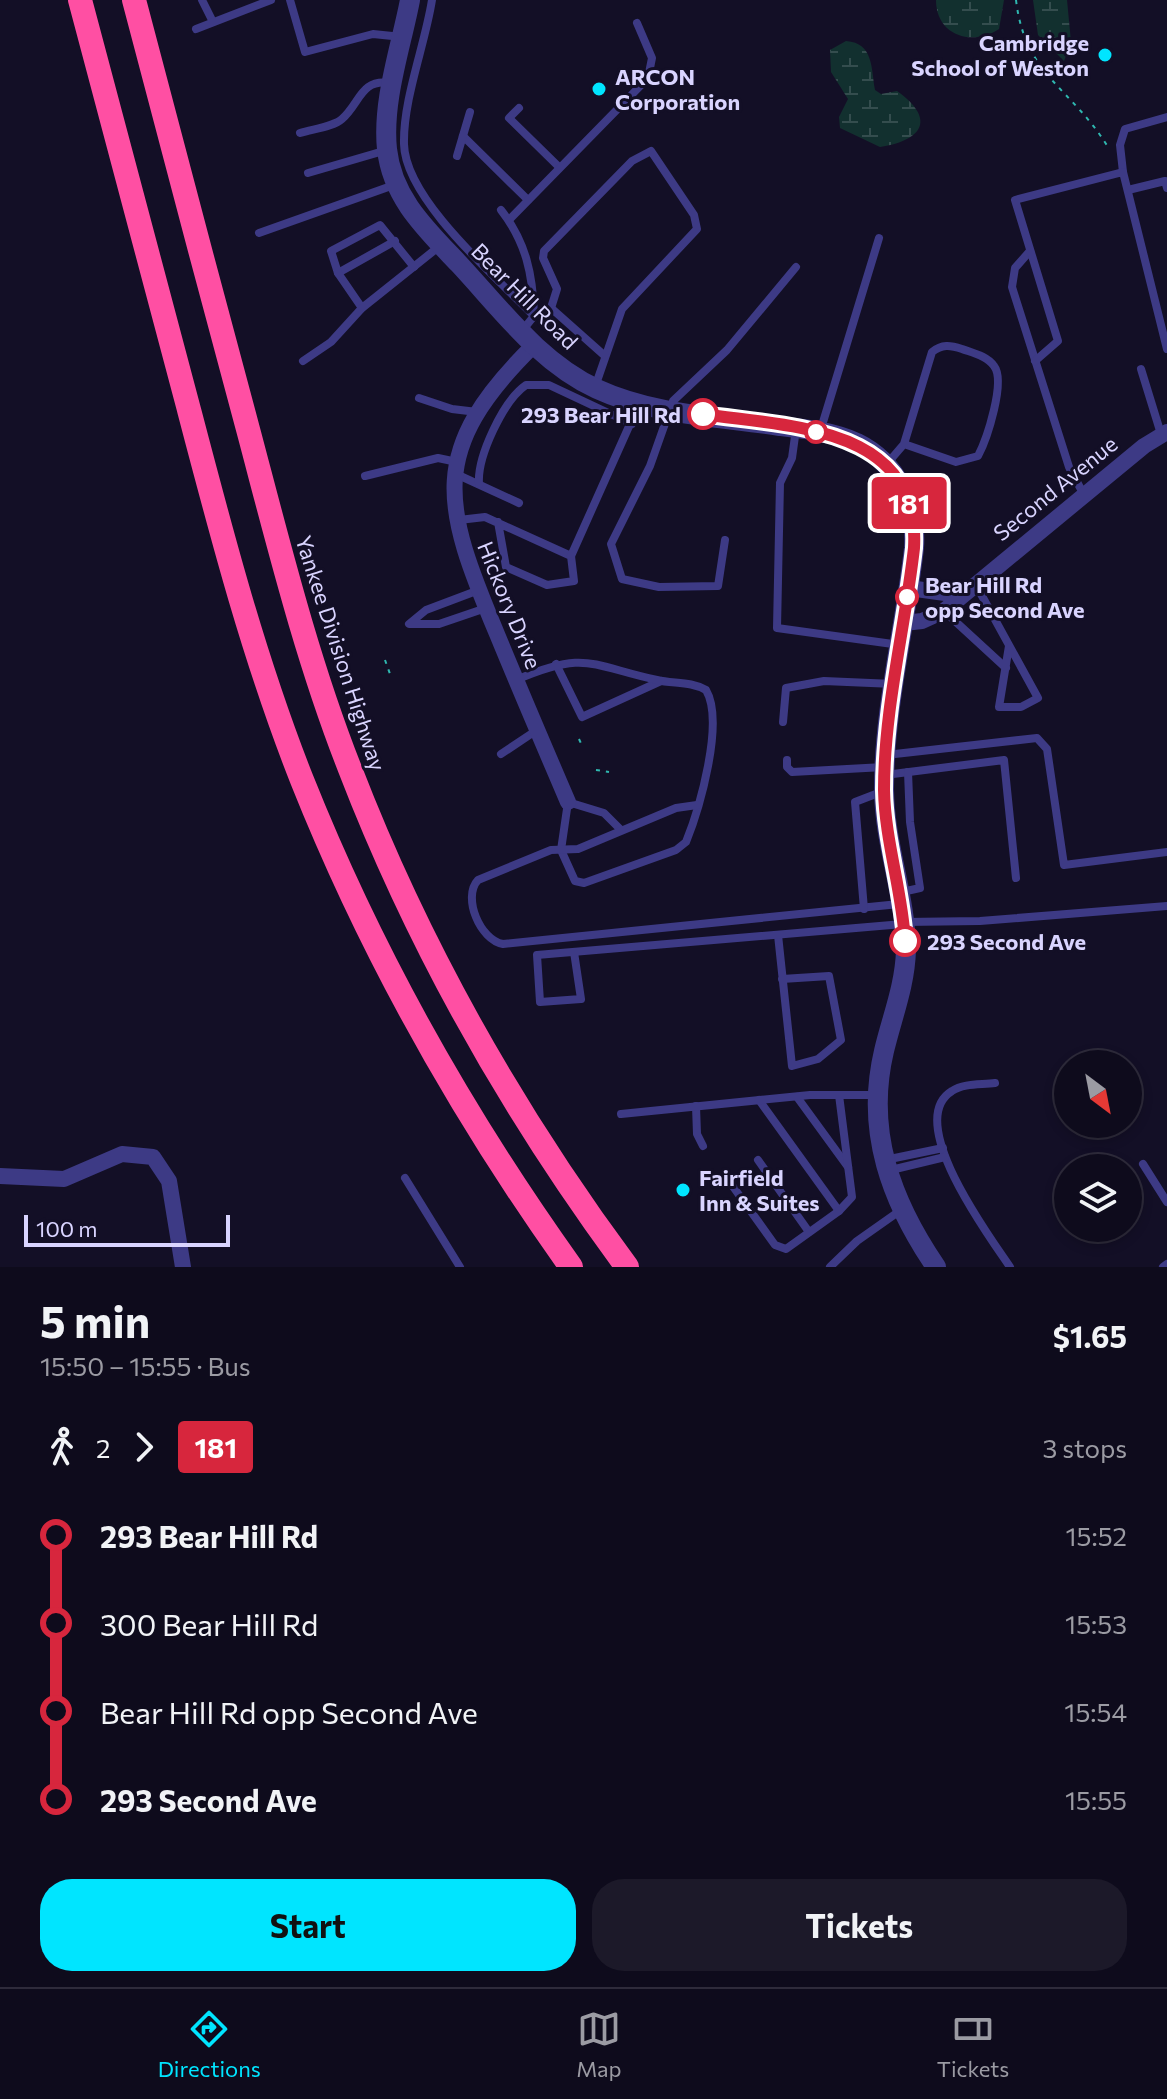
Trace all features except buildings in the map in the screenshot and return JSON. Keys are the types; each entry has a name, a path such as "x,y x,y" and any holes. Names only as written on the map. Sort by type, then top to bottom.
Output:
{"highway":[{"path":"80,0 238,590 303,781 363,918 410,1009 486,1141 571,1267"},
{"name":"Yankee Division Highway","path":"134,0 287,577 349,767 403,895 452,994 527,1124 627,1267"}],"street":[{"name":"Bear Hill Road","path":"410,0 387,124 387,150 396,184 410,210 441,245 530,331 558,366 595,388 668,409 820,432 854,442 886,465 903,489 913,518 914,548 909,588"},
{"name":"Hickory Drive","path":"530,331 477,412 456,468 456,520 486,608 568,802"},
{"name":"Second Avenue","path":"904,623 922,621 944,611 1164,434"},
{"path":"936,1267 901,1210 885,1166 878,1095 882,1061 903,984 902,911 888,840 885,772 894,684 909,588 953,592 976,585"},
{"path":"0,1176 64,1179 122,1154 153,1157 169,1181 183,1267"}],"lane":[{"path":"202,0 213,22"},
{"path":"196,29 271,0"},
{"path":"290,0 305,52 373,34 421,57"},
{"path":"432,0 405,130 405,155 413,179 434,210 530,331"},
{"path":"509,220 651,73 652,58 637,23"},
{"path":"300,133 340,121 370,84 394,84"},
{"path":"519,108 509,118 559,167"},
{"path":"457,156 470,112"},
{"path":"1167,117 1125,129 1120,145 1123,172 1167,349"},
{"path":"463,136 528,200"},
{"path":"308,173 387,150"},
{"path":"530,331 551,308 557,289 543,258 544,251 632,161 651,151 694,215 697,229 622,309 595,388"},
{"path":"1035,361 1058,341 1015,200 1123,172"},
{"path":"1128,190 1165,181 1167,188"},
{"path":"259,233 396,184"},
{"path":"501,210 520,235 531,272 530,331"},
{"path":"362,308 338,273 331,251 380,225 414,267"},
{"path":"820,432 879,238"},
{"path":"338,273 395,241"},
{"path":"303,361 331,342 362,308 441,245"},
{"path":"1030,251 1015,268 1012,287 1069,467 1085,495"},
{"path":"725,540 718,586 659,587 622,579 612,550 613,536 650,466 668,409 681,389 734,343 796,267"},
{"path":"551,308 605,356"},
{"path":"886,465 904,444 932,352 943,346 956,347 982,356 994,366 999,385 978,456 956,462 904,444"},
{"path":"1141,369 1164,434"},
{"path":"479,484 479,465 506,405 518,390 531,383 549,385 632,424"},
{"path":"419,398 452,409 477,412"},
{"path":"498,522 506,567 547,585 574,581 571,556 639,403"},
{"path":"796,428 792,458 780,483 777,628 900,645"},
{"path":"365,476 438,458 479,484 519,503"},
{"path":"456,520 480,516 571,556"},
{"path":"976,585 1038,698 1021,707 999,707 1009,646"},
{"path":"479,590 426,610 409,624 439,624 486,608"},
{"path":"944,611 1006,668"},
{"path":"516,680 556,664 575,661 606,665 661,681 696,685 709,695 713,731 688,839 680,848 584,883 573,879 561,850 568,802 604,813 621,830"},
{"path":"556,664 582,717 661,681"},
{"path":"783,722 786,688 824,681 894,684"},
{"path":"501,754 537,729"},
{"path":"864,909 855,802 885,772 1037,738 1047,749 1064,865 1167,852"},
{"path":"787,760 787,767 792,772 908,772 1004,760 1016,878"},
{"path":"574,952 581,999 540,1002 537,955 778,935 902,911 920,888 912,835 908,772"},
{"path":"697,805 682,806 578,849 546,852 475,882 472,895 476,915 491,940 503,944 864,909 980,921 1167,906"},
{"path":"888,840 912,835"},
{"path":"778,935 782,979 792,1066 818,1059 841,1040 829,976 782,979"},
{"path":"995,1083 959,1087 944,1098 939,1111 944,1152 960,1193 1010,1267"},
{"path":"729,1181 775,1245 786,1249 839,1211 852,1197 839,1095"},
{"path":"621,1114 797,1097 878,1095"},
{"path":"797,1097 849,1167"},
{"path":"759,1100 839,1211"},
{"path":"696,1106 697,1134 703,1146"},
{"path":"885,1166 944,1152"},
{"path":"758,1160 809,1232"},
{"path":"1143,1164 1167,1202"},
{"path":"405,1178 460,1267"},
{"path":"830,1267 857,1241 901,1210"}],"path":[{"path":"1016,0 1023,40 1031,54 1088,118 1123,172"},
{"path":"385,660 390,674"},
{"path":"579,739 583,748"},
{"path":"596,770 609,772"}],"green space":[{"path":"936,0 1004,0 999,29 977,37 957,34 942,22"},
{"path":"1033,0 1067,0 1071,42 1064,61 1038,35"},
{"path":"846,41 862,47 870,58 875,90 881,94 897,91 917,110 920,126 907,139 880,147 840,128 839,117 848,99 831,72 830,50"}],"bus line":[{"name":"181","path":"703,414 820,432 854,442 886,465 906,496 914,526 914,548 888,728 884,791 888,840 905,941"}],"place":[{"name":"Cambridge School of Weston","path":"1105,55"},
{"name":"ARCON Corporation","path":"599,89"},
{"name":"293 Bear Hill Rd","path":"703,414"},
{"name":"Bear Hill Rd opp Second Ave","path":"907,597"},
{"name":"293 Second Ave","path":"905,941"},
{"name":"Fairfield Inn & Suites","path":"683,1190"}]}
